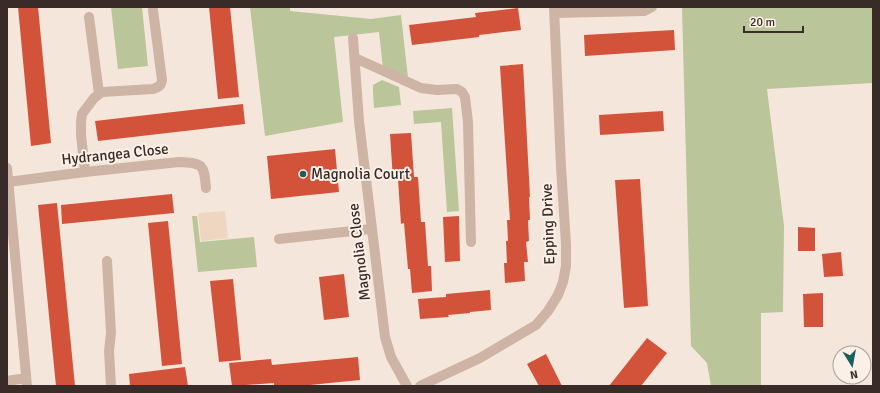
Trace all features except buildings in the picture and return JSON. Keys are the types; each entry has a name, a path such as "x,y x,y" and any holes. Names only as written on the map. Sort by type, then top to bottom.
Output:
{"street":[{"path":"554,10 644,10 652,7"},
{"path":"85,172 80,135 82,114 94,98 102,92 153,89 162,85 153,10"},
{"name":"Epping Drive","path":"420,386 480,358 536,325 548,311 558,295 563,282 566,266 566,244 554,10"},
{"path":"89,17 99,94"},
{"name":"Magnolia Close","path":"353,38 359,121 385,337 391,357 406,386"},
{"path":"355,58 421,88 437,90 457,88 462,92 465,97 468,122 471,242"},
{"name":"Hydrangea Close","path":"8,182 179,162 200,165 204,172 206,188"},
{"path":"7,168 26,382 7,381"},
{"path":"279,239 371,229"},
{"path":"107,261 111,333 109,351 111,386"}],"green space":[{"path":"111,7 142,7 148,66 118,69"},
{"path":"250,7 290,7 290,11 371,19 401,15 408,78 383,68 379,32 334,37 343,122 265,136"},
{"path":"682,7 873,7 873,83 767,89 784,226 783,312 761,313 761,386 711,386 707,363 691,346"},
{"path":"382,80 399,87 401,105 374,108 373,85"},
{"path":"452,108 459,211 447,212 441,122 414,124 413,111"},
{"path":"192,216 197,216 200,242 254,237 257,267 198,272"}],"shaded area":[{"path":"225,211 228,238 201,241 198,213"}],"place":[{"name":"Magnolia Court","path":"303,174"}]}
